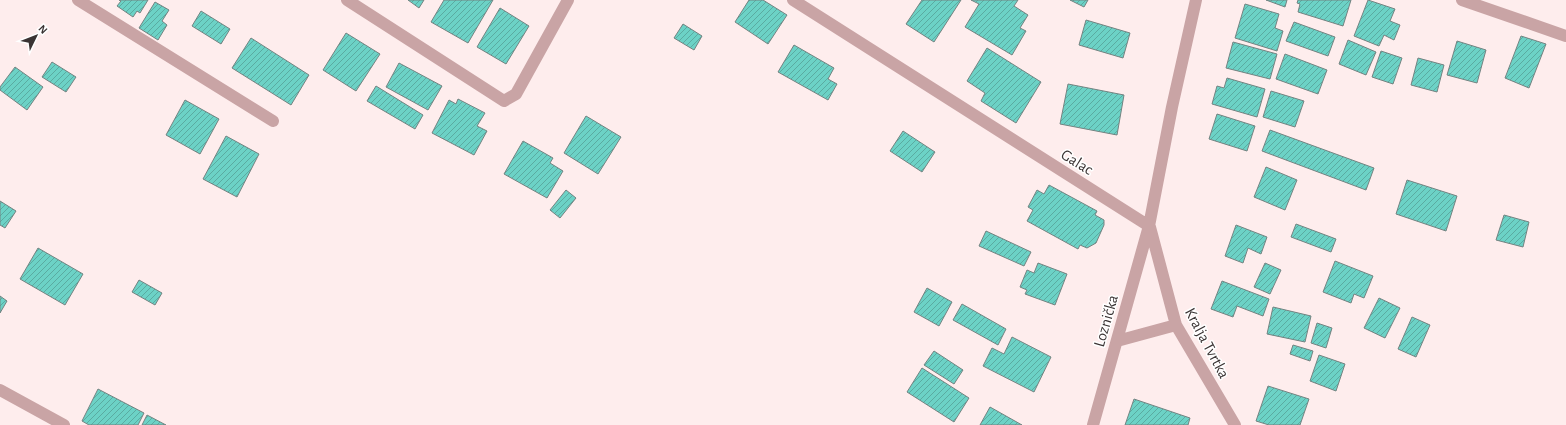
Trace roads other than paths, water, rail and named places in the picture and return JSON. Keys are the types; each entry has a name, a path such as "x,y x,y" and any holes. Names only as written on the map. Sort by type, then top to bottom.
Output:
{"street":[{"path":"78,0 273,121"},
{"path":"347,0 504,101 516,94 568,0"},
{"name":"Galac","path":"793,0 1149,226"},
{"path":"1149,226 1172,107 1196,0"},
{"path":"1462,0 1566,36"},
{"name":"Kralja Tvrtka","path":"1149,226 1176,325 1235,425"},
{"name":"Loznička","path":"1093,425 1149,226"},
{"path":"1117,341 1176,325"},
{"path":"0,390 64,425"}]}
